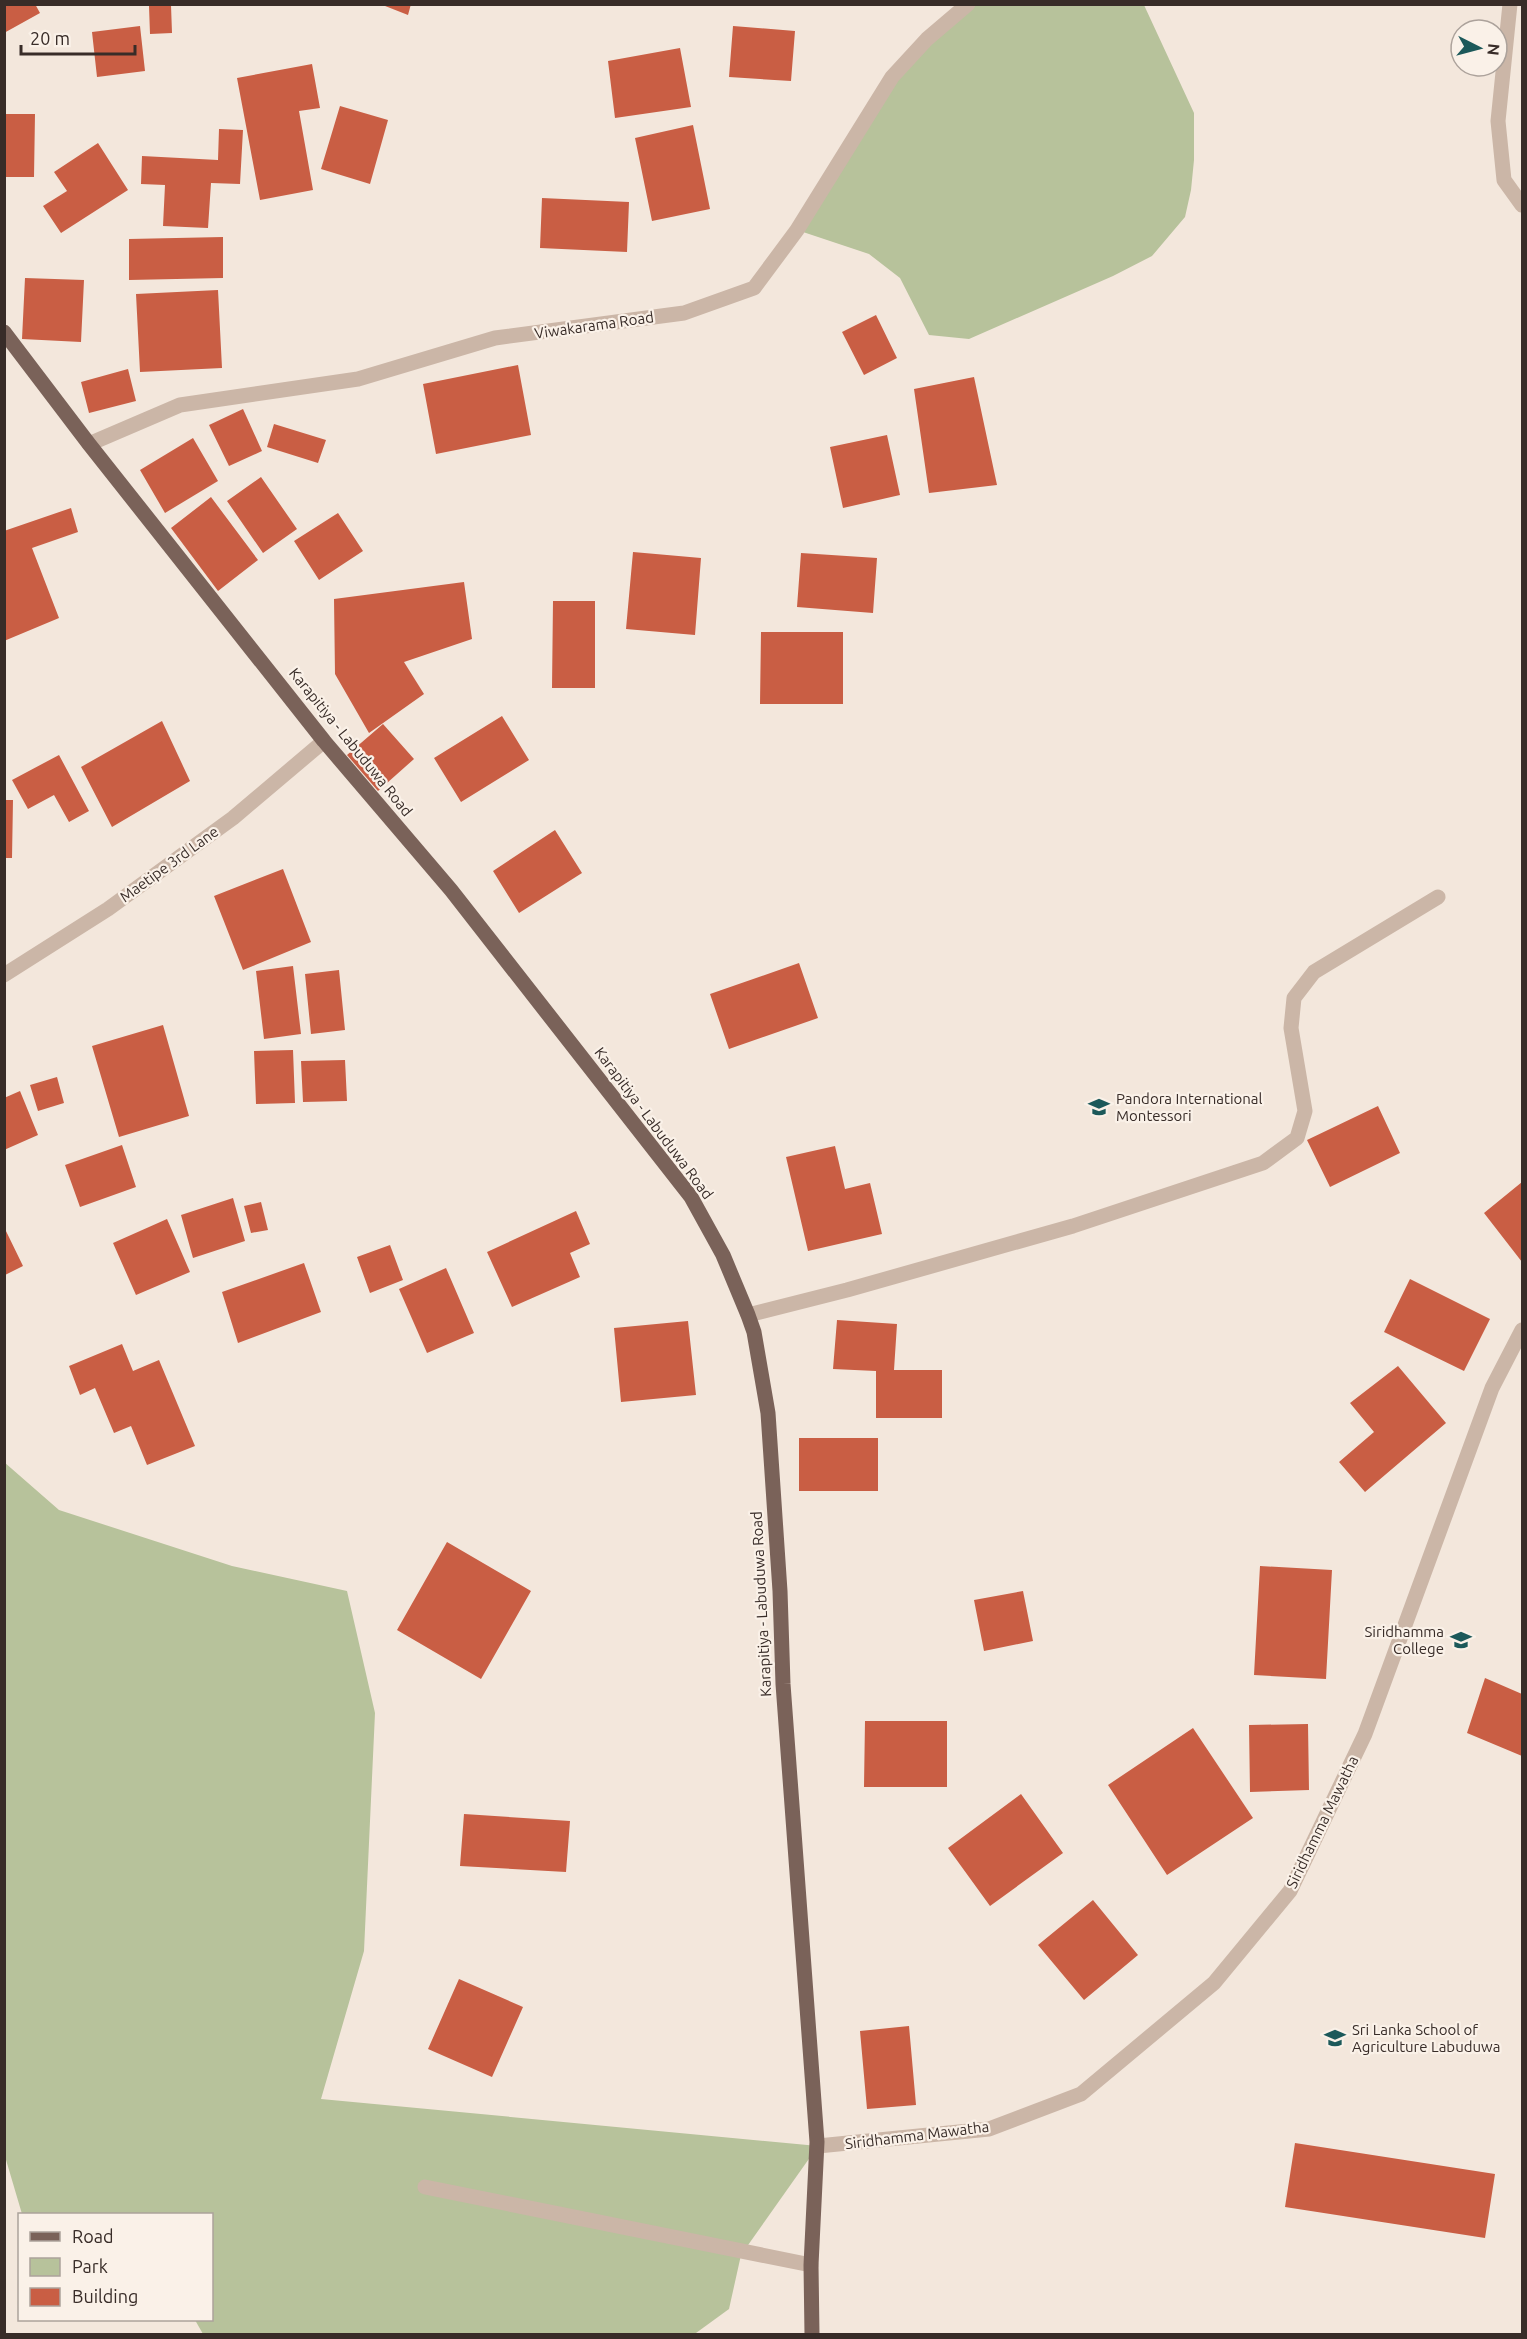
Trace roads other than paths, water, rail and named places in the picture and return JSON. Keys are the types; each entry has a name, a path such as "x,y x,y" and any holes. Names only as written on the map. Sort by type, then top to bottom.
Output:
{"main road":[{"name":"Karapitiya - Labuduwa Road","path":"4,333 324,741 451,890 691,1197 723,1255 748,1315 754,1332 768,1413 780,1591 783,1684 818,2146 811,2265 812,2334"}],"street":[{"name":"Viwakarama Road","path":"89,444 180,405 358,379 495,338 684,313 754,288 796,230 892,76 927,39 968,4"},
{"path":"1510,4 1498,121 1504,180 1522,205"},
{"name":"Maetipe 3rd Lane","path":"4,975 108,909 233,818 324,741"},
{"path":"748,1315 847,1290 1073,1226 1263,1163 1297,1138 1305,1111 1291,1028 1294,998 1314,972 1438,897"},
{"name":"Siridhamma Mawatha","path":"818,2146 989,2129 1081,2094 1214,1983 1290,1891 1365,1734 1492,1388 1522,1330"},
{"path":"425,2187 811,2265"}],"place":[{"name":"Pandora International Montessori","path":"1099,1107"},
{"name":"Siridhamma College","path":"1461,1640"},
{"name":"Sri Lanka School of Agriculture Labuduwa","path":"1335,2038"}]}
